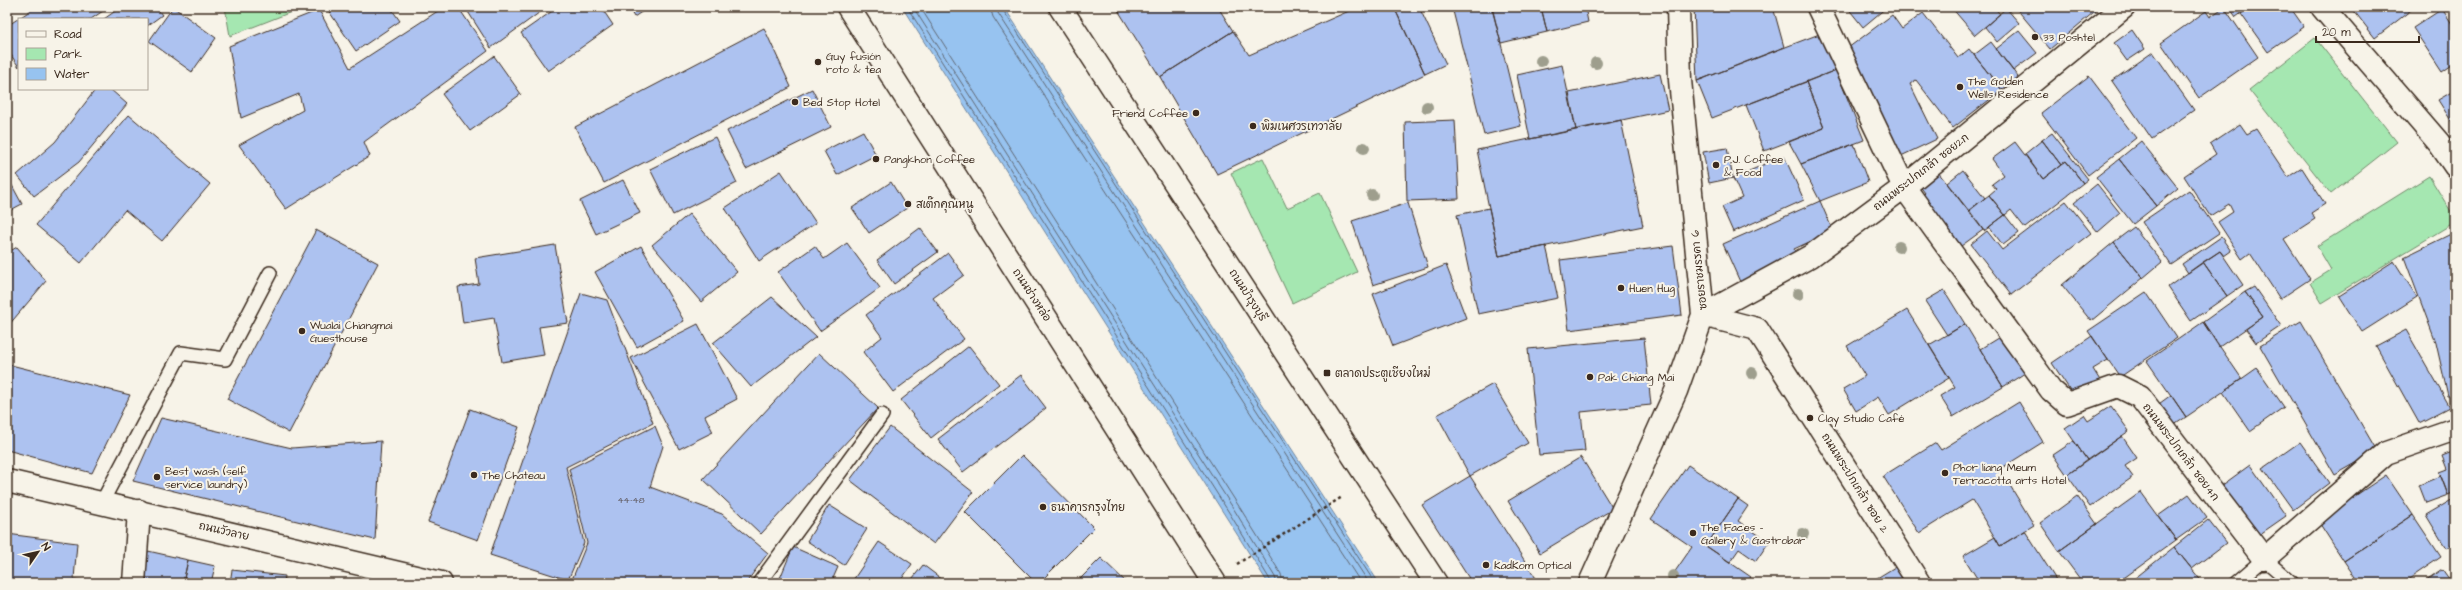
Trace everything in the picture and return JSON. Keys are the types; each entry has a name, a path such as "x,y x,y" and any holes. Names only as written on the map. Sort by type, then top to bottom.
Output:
{"street":[{"name":"ถนนช่างหล่อ","path":"848,7 1215,583"},
{"name":"ถนนบำรุงบุรี","path":"1060,7 1436,583"},
{"name":"ซอยราชมรรคา 6","path":"1590,583 1676,391 1703,315 1680,80 1678,7"},
{"path":"1818,7 1904,187"},
{"name":"ถนนพระปกเกล้า ซอย2ก","path":"1703,315 1811,256 1904,187 2124,7"},
{"path":"2322,7 2439,143 2455,166"},
{"name":"ถนนพระปกเกล้า ซอย4ก","path":"1904,187 2052,390 2067,404 2118,386 2140,397 2264,560"},
{"name":"ถนนพระปกเกล้า ซอย 2","path":"1703,315 1757,329 1919,583"},
{"path":"2264,560 2386,453 2455,429"},
{"name":"ถนนวัวลาย","path":"7,481 102,502 440,583"},
{"path":"134,583 139,511"}],"lane":[{"path":"102,502 181,353 225,359 270,273"},
{"path":"760,583 882,415"},
{"path":"2236,583 2264,560 2292,583"}],"path":[{"path":"1236,564 1342,497"}],"green space":[{"path":"225,7 304,7 230,36"},
{"path":"2315,38 2397,142 2331,194 2249,90"},
{"path":"1263,158 1287,208 1320,193 1357,272 1292,303 1231,173"},
{"path":"2429,176 2455,218 2455,222 2322,303 2310,283 2331,270 2317,246"}],"water":[{"path":"902,7 1004,7 1379,583 1268,583"}],"building":[{"path":"36,7 109,7 92,18 19,18"},
{"path":"121,7 156,7 162,15 148,25 148,18 105,18"},
{"path":"173,7 216,38 192,72 149,41"},
{"path":"333,7 390,7 400,21 356,51 328,10"},
{"path":"444,7 458,7 488,51 364,142 370,156 286,209 239,145 303,110 299,94 241,118 229,46 319,10 350,68"},
{"path":"465,7 547,7 491,48"},
{"path":"558,7 601,7 613,25 548,71 521,33"},
{"path":"628,7 649,7 634,17"},
{"path":"1116,7 1218,7 1233,31 1160,77"},
{"name":"พิฆเนศวรเทวาลัย","path":"1358,7 1394,7 1425,74 1217,174 1160,77 1233,31 1249,55"},
{"path":"1394,7 1419,7 1446,64 1425,74"},
{"path":"1470,7 1492,7 1521,126 1484,135 1453,11"},
{"path":"1500,7 1541,7 1547,32 1501,43 1492,9"},
{"path":"1541,7 1585,7 1588,22 1547,32"},
{"path":"1694,7 1773,7 1784,47 1697,81"},
{"path":"1847,7 1887,7 1863,27"},
{"path":"1951,7 1994,7 2000,14 1975,35"},
{"path":"2015,7 2100,7 2050,49"},
{"path":"2224,7 2258,57 2199,98 2161,43 2206,11 2210,17"},
{"path":"2229,7 2250,7 2236,17"},
{"path":"2250,7 2290,7 2304,27 2268,52 2241,14"},
{"path":"2351,7 2415,7 2375,38"},
{"path":"2006,8 2019,23 1997,42 1985,27"},
{"path":"2442,9 2455,28 2455,63 2442,72 2413,28"},
{"name":"The Golden Wells Residence","path":"1923,13 1958,58 1969,49 2002,90 1953,128 1916,80 1910,84 1937,139 1901,156 1848,48 1892,15 1902,29"},
{"path":"18,19 18,66 7,49 7,26"},
{"path":"764,28 791,87 604,183 575,127"},
{"path":"2132,30 2145,49 2127,61 2114,43"},
{"path":"2019,31 2037,53 2013,71 1996,49"},
{"path":"1822,33 1836,70 1712,118 1697,81"},
{"path":"1991,42 2018,77 2002,90 1974,55"},
{"path":"2153,52 2194,110 2152,139 2112,81"},
{"path":"494,56 521,94 470,131 442,94"},
{"path":"1562,65 1576,130 1530,139 1517,75"},
{"path":"1836,70 1864,140 1801,164 1789,142 1824,128 1806,82"},
{"path":"1660,74 1668,110 1576,130 1569,93"},
{"path":"2089,76 2136,138 2088,175 2041,113"},
{"path":"1806,82 1824,128 1764,151 1746,105"},
{"path":"812,89 831,127 746,169 727,131"},
{"path":"95,90 111,90 127,104 79,162 34,196 17,175 55,142"},
{"path":"2455,90 2455,127 2438,100"},
{"path":"129,115 210,184 162,241 125,210 81,263 36,225"},
{"path":"1455,120 1459,199 1407,201 1405,122"},
{"path":"1621,120 1643,226 1499,256 1477,150"},
{"path":"2240,124 2247,134 2256,129 2288,177 2302,168 2325,204 2311,213 2315,219 2284,239 2310,279 2280,299 2250,253 2242,259 2218,222 2233,212 2229,204 2210,216 2184,176 2216,154 2210,144"},
{"path":"863,131 876,155 837,175 824,151"},
{"path":"2052,133 2088,179 2083,183 2066,161 2061,165 2042,140"},
{"path":"715,137 737,183 673,215 650,169"},
{"path":"2042,140 2061,165 2043,179 2025,154"},
{"path":"2141,141 2178,188 2156,206 2119,159"},
{"path":"2015,142 2043,179 2066,161 2083,183 2025,228 2011,210 2005,215 1989,195 1996,189 1992,184 2004,175 1992,159"},
{"path":"1854,144 1868,182 1820,201 1801,164"},
{"path":"1727,148 1733,178 1709,183 1703,152"},
{"path":"1784,156 1804,200 1733,232 1722,207 1742,198 1733,178"},
{"path":"2119,159 2156,206 2133,224 2096,177"},
{"path":"1963,170 1985,198 1969,211 1947,183"},
{"path":"781,171 816,223 759,261 725,208"},
{"path":"1938,172 1983,230 1957,249 1919,199 1925,193 1919,185"},
{"path":"7,176 22,204 7,212"},
{"path":"623,180 640,213 596,234 580,201"},
{"path":"891,182 907,208 869,233 852,208"},
{"path":"2097,184 2120,213 2098,232 2074,203"},
{"path":"2189,190 2219,233 2171,265 2142,222"},
{"path":"1989,195 2005,215 1984,231 1969,210"},
{"path":"1820,201 1833,231 1794,249 1799,259 1741,284 1723,244"},
{"path":"2066,201 2091,233 2011,295 1971,244 1987,231 2002,250"},
{"path":"1408,203 1428,267 1373,285 1352,221"},
{"path":"1489,208 1499,256 1546,246 1558,298 1478,314 1457,215"},
{"path":"689,214 737,272 701,302 652,245"},
{"path":"2005,215 2019,233 2003,245 1989,227"},
{"path":"2134,227 2162,262 2143,278 2114,242"},
{"path":"920,228 938,252 894,284 877,260"},
{"name":"Wualai Chiangmai Guesthouse","path":"316,230 378,263 289,433 227,399"},
{"path":"2455,232 2455,396 2448,396 2436,343 2404,257"},
{"path":"2221,237 2231,251 2224,256 2220,251 2188,273 2182,264"},
{"path":"2114,242 2143,278 2091,321 2062,285"},
{"path":"847,243 880,288 820,331 778,272 815,246 824,259"},
{"path":"555,245 568,323 539,327 544,355 502,362 494,318 463,323 458,287 479,284 475,258"},
{"path":"641,246 684,321 637,347 595,272"},
{"name":"Huen Hug","path":"1673,246 1682,315 1569,330 1560,260"},
{"path":"17,247 46,281 8,326 7,253"},
{"path":"2220,251 2243,285 2227,296 2203,262"},
{"path":"948,253 964,275 933,298 964,339 893,392 863,352 882,337 866,315"},
{"path":"2394,261 2417,297 2362,332 2339,296"},
{"path":"2203,262 2227,296 2191,321 2168,287"},
{"path":"1446,265 1466,318 1393,346 1373,294"},
{"path":"2254,287 2281,326 2256,343 2246,329 2263,317 2245,292"},
{"path":"1944,290 1965,324 1947,335 1925,301"},
{"path":"2146,292 2177,338 2120,377 2088,331"},
{"path":"2245,292 2263,317 2219,347 2203,322"},
{"path":"581,293 607,300 653,423 566,467 584,543 568,580 490,555"},
{"path":"772,297 816,337 751,387 713,343"},
{"path":"1907,310 1949,378 1889,415 1878,397 1856,411 1843,389 1865,376 1847,346"},
{"path":"2301,321 2377,451 2335,475 2260,346"},
{"path":"2203,322 2242,379 2186,417 2147,361"},
{"path":"698,324 737,399 705,416 713,432 679,449 631,358"},
{"path":"1965,324 2003,387 1953,417 1940,396 1955,387 1929,345"},
{"path":"2406,330 2450,407 2419,423 2376,346"},
{"path":"2001,336 2025,373 2003,387 1980,349"},
{"path":"2092,336 2108,360 2093,369 2101,382 2076,399 2052,363"},
{"name":"Pak Chiang Mai","path":"1644,338 1651,405 1581,412 1585,451 1539,455 1528,349"},
{"path":"969,346 999,384 931,438 901,400"},
{"path":"819,353 878,408 761,534 703,479"},
{"path":"7,364 130,395 92,473 7,450"},
{"path":"2257,368 2284,407 2250,431 2223,392"},
{"path":"1021,375 1046,408 963,472 938,439"},
{"path":"1493,384 1528,443 1470,476 1437,415"},
{"path":"2171,395 2186,417 2167,430 2152,409"},
{"name":"Phor liang Meum Terracotta arts Hotel","path":"2019,402 2043,442 2000,469 2034,525 2000,546 1972,500 1919,533 1883,476 1936,443 1941,450"},
{"path":"2111,406 2129,431 2087,460 2065,428 2084,415 2088,421"},
{"name":"The Chateau","path":"470,409 519,427 478,540 428,522"},
{"path":"161,418 292,448 381,441 375,540 133,481"},
{"path":"655,426 663,446 650,487 722,514 768,553 746,583 571,582 587,543 569,469"},
{"path":"890,427 973,492 934,544 850,480"},
{"path":"2122,436 2137,458 2125,466 2133,477 2090,507 2067,475"},
{"path":"2074,441 2087,460 2067,475 2053,455"},
{"path":"2300,442 2329,483 2293,510 2263,468"},
{"path":"2455,451 2455,492 2448,495 2439,472 2447,469 2442,456"},
{"path":"1022,455 1094,528 1039,583 1036,583 965,512"},
{"path":"1581,457 1613,509 1540,553 1508,501"},
{"name":"The Faces - Gallery & Gastrobar","path":"1688,465 1738,499 1706,546 1751,577 1747,583 1667,583 1692,547 1651,519"},
{"path":"2250,465 2286,516 2253,539 2217,489"},
{"path":"2386,475 2413,515 2344,561 2318,521"},
{"path":"1470,476 1539,583 1472,583 1422,505"},
{"path":"2441,476 2448,495 2426,503 2419,485"},
{"path":"2141,492 2176,540 2117,583 2083,583 2059,551"},
{"path":"2189,494 2207,518 2176,540 2158,516"},
{"path":"2077,496 2097,524 2059,551 2040,523"},
{"path":"2455,498 2455,542 2446,548 2426,515"},
{"path":"1738,499 1748,506 1738,521 1769,542 1756,561 1739,549 1730,562 1706,546"},
{"path":"829,505 867,529 844,565 807,541"},
{"path":"2413,515 2441,557 2403,583 2359,583 2344,561"},
{"path":"2208,520 2226,543 2192,569 2174,547"},
{"path":"2025,531 2058,583 1980,583 1963,556 1995,537 2000,546"},
{"path":"7,534 77,543 74,579 97,583 7,583"},
{"path":"879,542 912,564 899,583 851,583"},
{"path":"793,547 838,567 831,583 778,583"},
{"path":"2174,547 2203,583 2129,583"},
{"path":"148,551 188,560 183,583 141,583"},
{"path":"1101,558 1127,583 1076,583"},
{"path":"188,560 215,566 211,583 183,583"},
{"path":"923,565 947,583 909,583"},
{"path":"1895,567 1905,583 1869,583"},
{"path":"2442,569 2452,583 2422,583"},
{"path":"232,570 285,576 284,583 230,583"}],"place":[{"name":"33 Poshtel","path":"2035,37"},
{"name":"Guy fusión roto & tea","path":"818,62"},
{"name":"The Golden Wells Residence","path":"1960,87"},
{"name":"Bed Stop Hotel","path":"795,102"},
{"name":"Friend Coffee","path":"1196,113"},
{"name":"พิฆเนศวรเทวาลัย","path":"1253,126"},
{"name":"Pangkhon Coffee","path":"876,159"},
{"name":"P.J. Coffee & Food","path":"1716,165"},
{"name":"สเต๊กคุณหนู","path":"908,204"},
{"name":"Huen Hug","path":"1621,288"},
{"name":"Wualai Chiangmai Guesthouse","path":"302,331"},
{"name":"ตลาดประตูเชียงใหม่","path":"1327,373"},
{"name":"Pak Chiang Mai","path":"1590,377"},
{"name":"Clay Studio Café","path":"1810,418"},
{"name":"Phor liang Meum Terracotta arts Hotel","path":"1945,473"},
{"name":"The Chateau","path":"474,475"},
{"name":"Best wash (self service laundry)","path":"157,477"},
{"name":"ธนาคารกรุงไทย","path":"1043,507"},
{"name":"The Faces - Gallery & Gastrobar","path":"1693,533"},
{"name":"KadKom Optical","path":"1486,565"}]}
